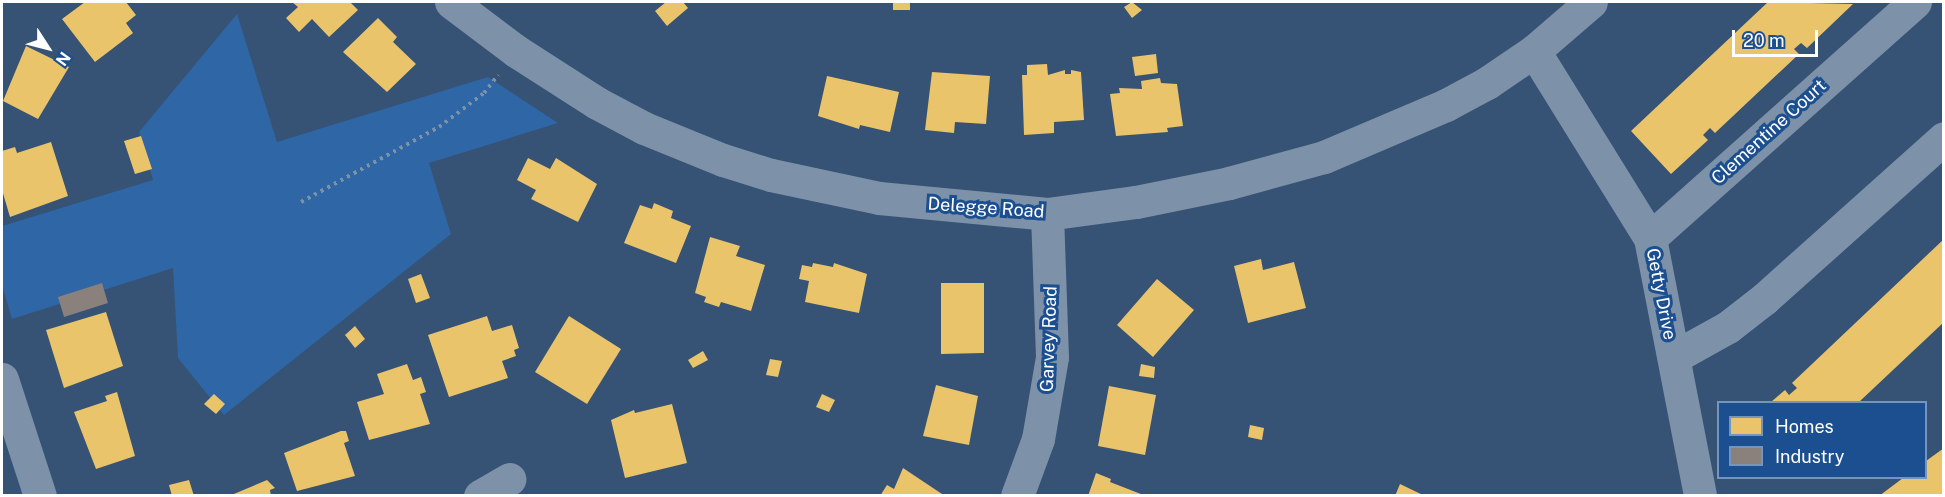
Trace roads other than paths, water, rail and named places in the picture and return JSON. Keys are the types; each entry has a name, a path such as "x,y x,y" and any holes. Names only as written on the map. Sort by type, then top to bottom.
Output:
{"street":[{"name":"Delegge Road","path":"451,2 516,51 597,103 644,128 771,176 879,198 1047,214 1182,193 1324,157 1446,105 1534,51 1591,2"},
{"name":"Clementine Court","path":"1650,238 1915,2"},
{"name":"Getty Drive","path":"1534,51 1650,238 1700,495"},
{"path":"1674,357 1728,327 1764,299 1944,138"},
{"name":"Garvey Road","path":"1017,495 1038,439 1052,357 1047,214"},
{"path":"2,379 40,495"},
{"path":"480,495 510,479"}]}
